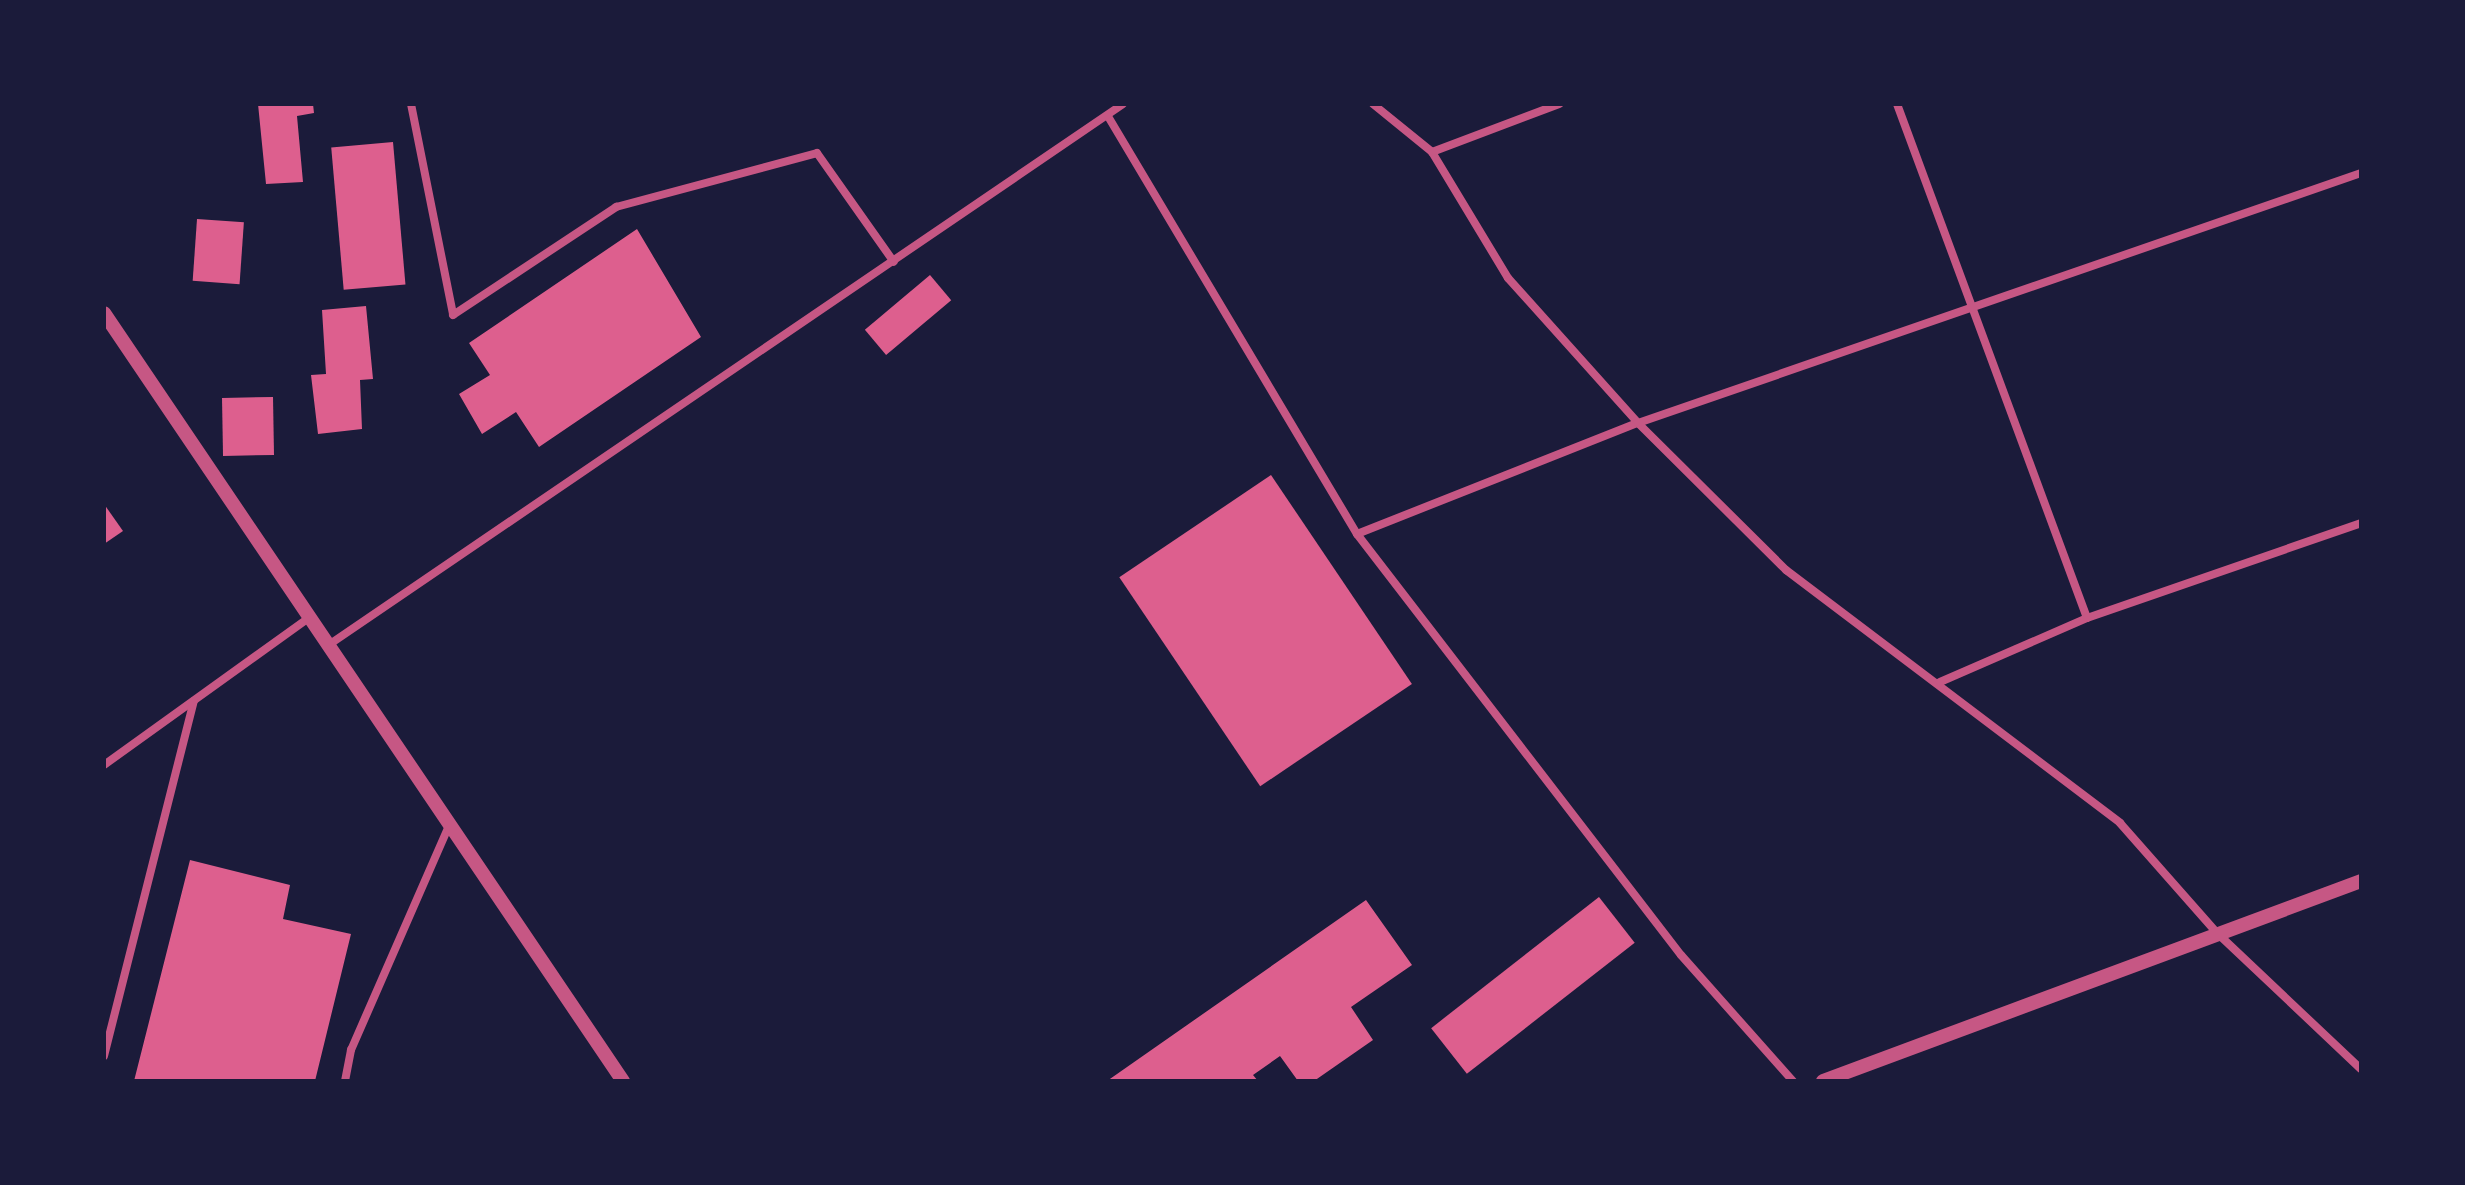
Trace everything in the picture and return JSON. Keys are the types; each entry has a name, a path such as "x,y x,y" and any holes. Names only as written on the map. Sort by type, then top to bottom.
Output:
{"street":[{"path":"411,104 453,315 616,207 817,153 894,262"},
{"path":"330,644 1109,118 1123,104"},
{"path":"1373,104 1432,152 1508,278 1638,423 1786,570 1940,682 2120,823 2216,932 2361,1069"},
{"path":"1432,152 1559,104"},
{"path":"1897,104 2087,618"},
{"path":"1109,118 1357,534 1681,955 1793,1081"},
{"path":"1357,534 1638,423 2361,173"},
{"path":"104,313 623,1081"},
{"path":"1940,682 2087,618 2361,523"},
{"path":"104,765 311,616"},
{"path":"104,1056 194,701"},
{"path":"345,1081 351,1050 450,823"},
{"path":"1823,1081 2216,932 2361,881"}],"building":[{"path":"258,104 313,104 314,113 297,116 303,182 266,184"},
{"path":"393,142 405,284 344,290 331,147"},
{"path":"197,219 244,222 240,284 193,281"},
{"path":"637,229 701,337 539,447 516,412 482,434 459,394 490,375 469,343"},
{"path":"930,275 951,300 886,355 865,330"},
{"path":"366,306 373,379 360,380 362,429 318,434 311,375 326,374 322,310"},
{"path":"273,397 274,455 223,456 222,398"},
{"path":"1271,475 1412,684 1260,786 1119,577"},
{"path":"104,504 123,531 104,544"},
{"path":"190,860 290,885 283,919 351,934 315,1081 134,1081"},
{"path":"1599,897 1635,943 1467,1074 1431,1028"},
{"path":"1366,900 1412,965 1351,1007 1373,1040 1314,1081 1298,1081 1280,1056 1253,1075 1258,1081 1107,1081"}]}
